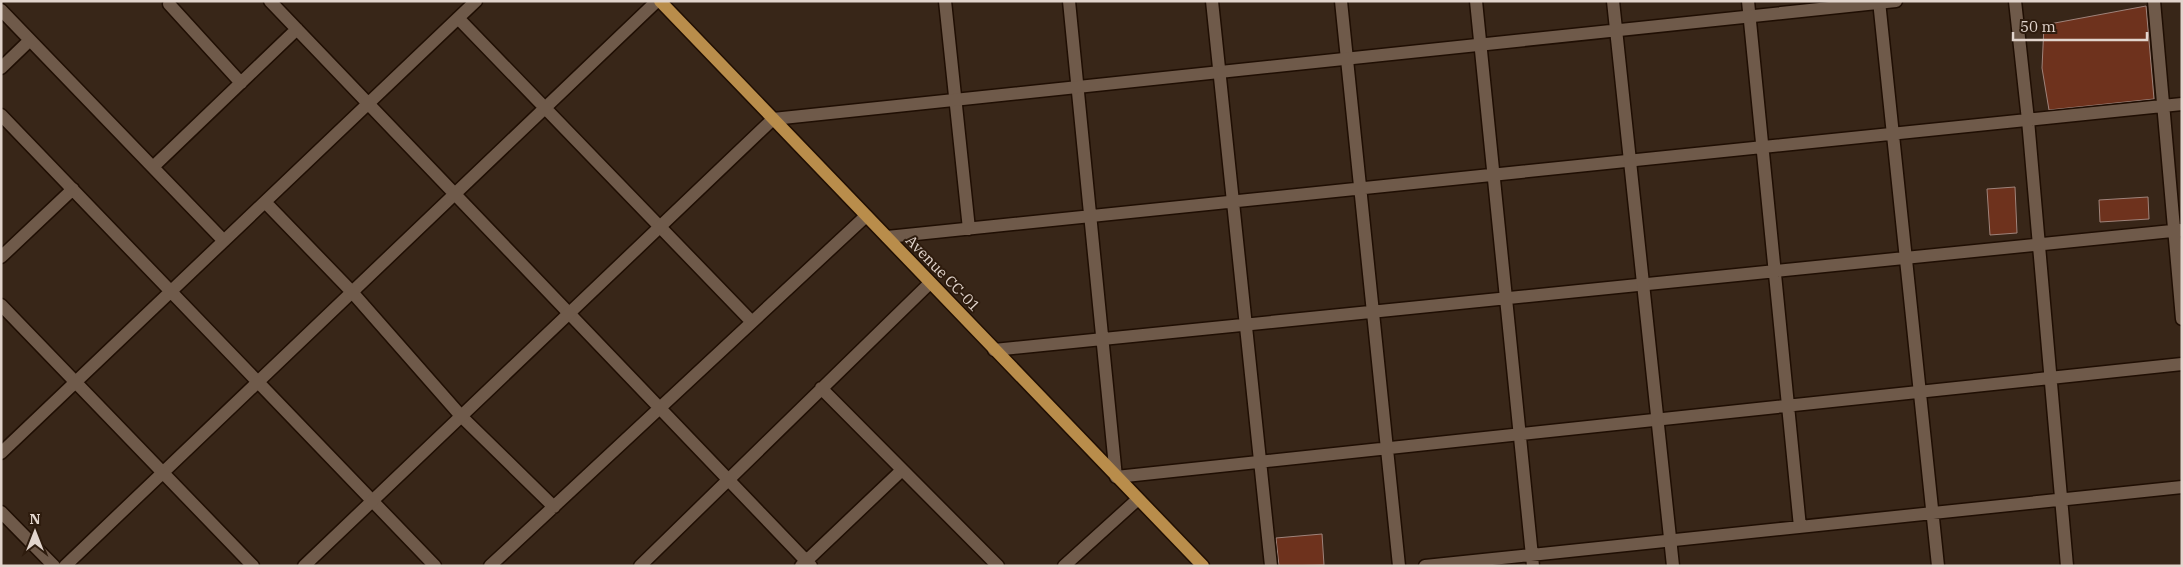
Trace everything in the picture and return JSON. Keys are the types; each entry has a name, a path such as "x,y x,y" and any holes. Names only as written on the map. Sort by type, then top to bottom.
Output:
{"main road":[{"name":"Avenue CC-01","path":"659,1 1203,566"}],"street":[{"path":"270,1 660,408 806,564 902,470"},
{"path":"1,453 476,1"},
{"path":"65,566 659,1"},
{"path":"945,1 969,229"},
{"path":"1069,1 1116,477 2182,364"},
{"path":"1212,1 1271,566"},
{"path":"1341,1 1399,566"},
{"path":"1476,1 1533,560"},
{"path":"1613,1 1672,566"},
{"path":"1748,1 1800,526"},
{"path":"304,566 773,119 1896,1"},
{"path":"2015,1 2028,120 2067,566"},
{"path":"2154,1 2163,106 2178,230 2182,319"},
{"path":"1879,2 1938,566"},
{"path":"168,4 241,83"},
{"path":"1,10 224,241"},
{"path":"458,18 752,322"},
{"path":"153,168 297,29"},
{"path":"1,68 30,40"},
{"path":"886,237 2182,104"},
{"path":"1,115 436,566"},
{"path":"1,257 72,189"},
{"path":"264,202 352,292 461,416 554,507"},
{"path":"490,566 866,216"},
{"path":"994,350 2178,230"},
{"path":"640,566 930,283"},
{"path":"1,305 253,566"},
{"path":"822,388 998,566"},
{"path":"1425,566 1533,560 1670,540 2182,487"},
{"path":"1064,566 1138,499"},
{"path":"1,512 54,566"}],"building":[{"path":"2146,6 2154,99 2049,110 2042,68 2044,25"},
{"path":"2015,187 2017,233 1990,235 1987,189"},
{"path":"2148,197 2149,219 2100,222 2099,200"},
{"path":"1322,534 1324,565 1279,566 1276,538"}]}
